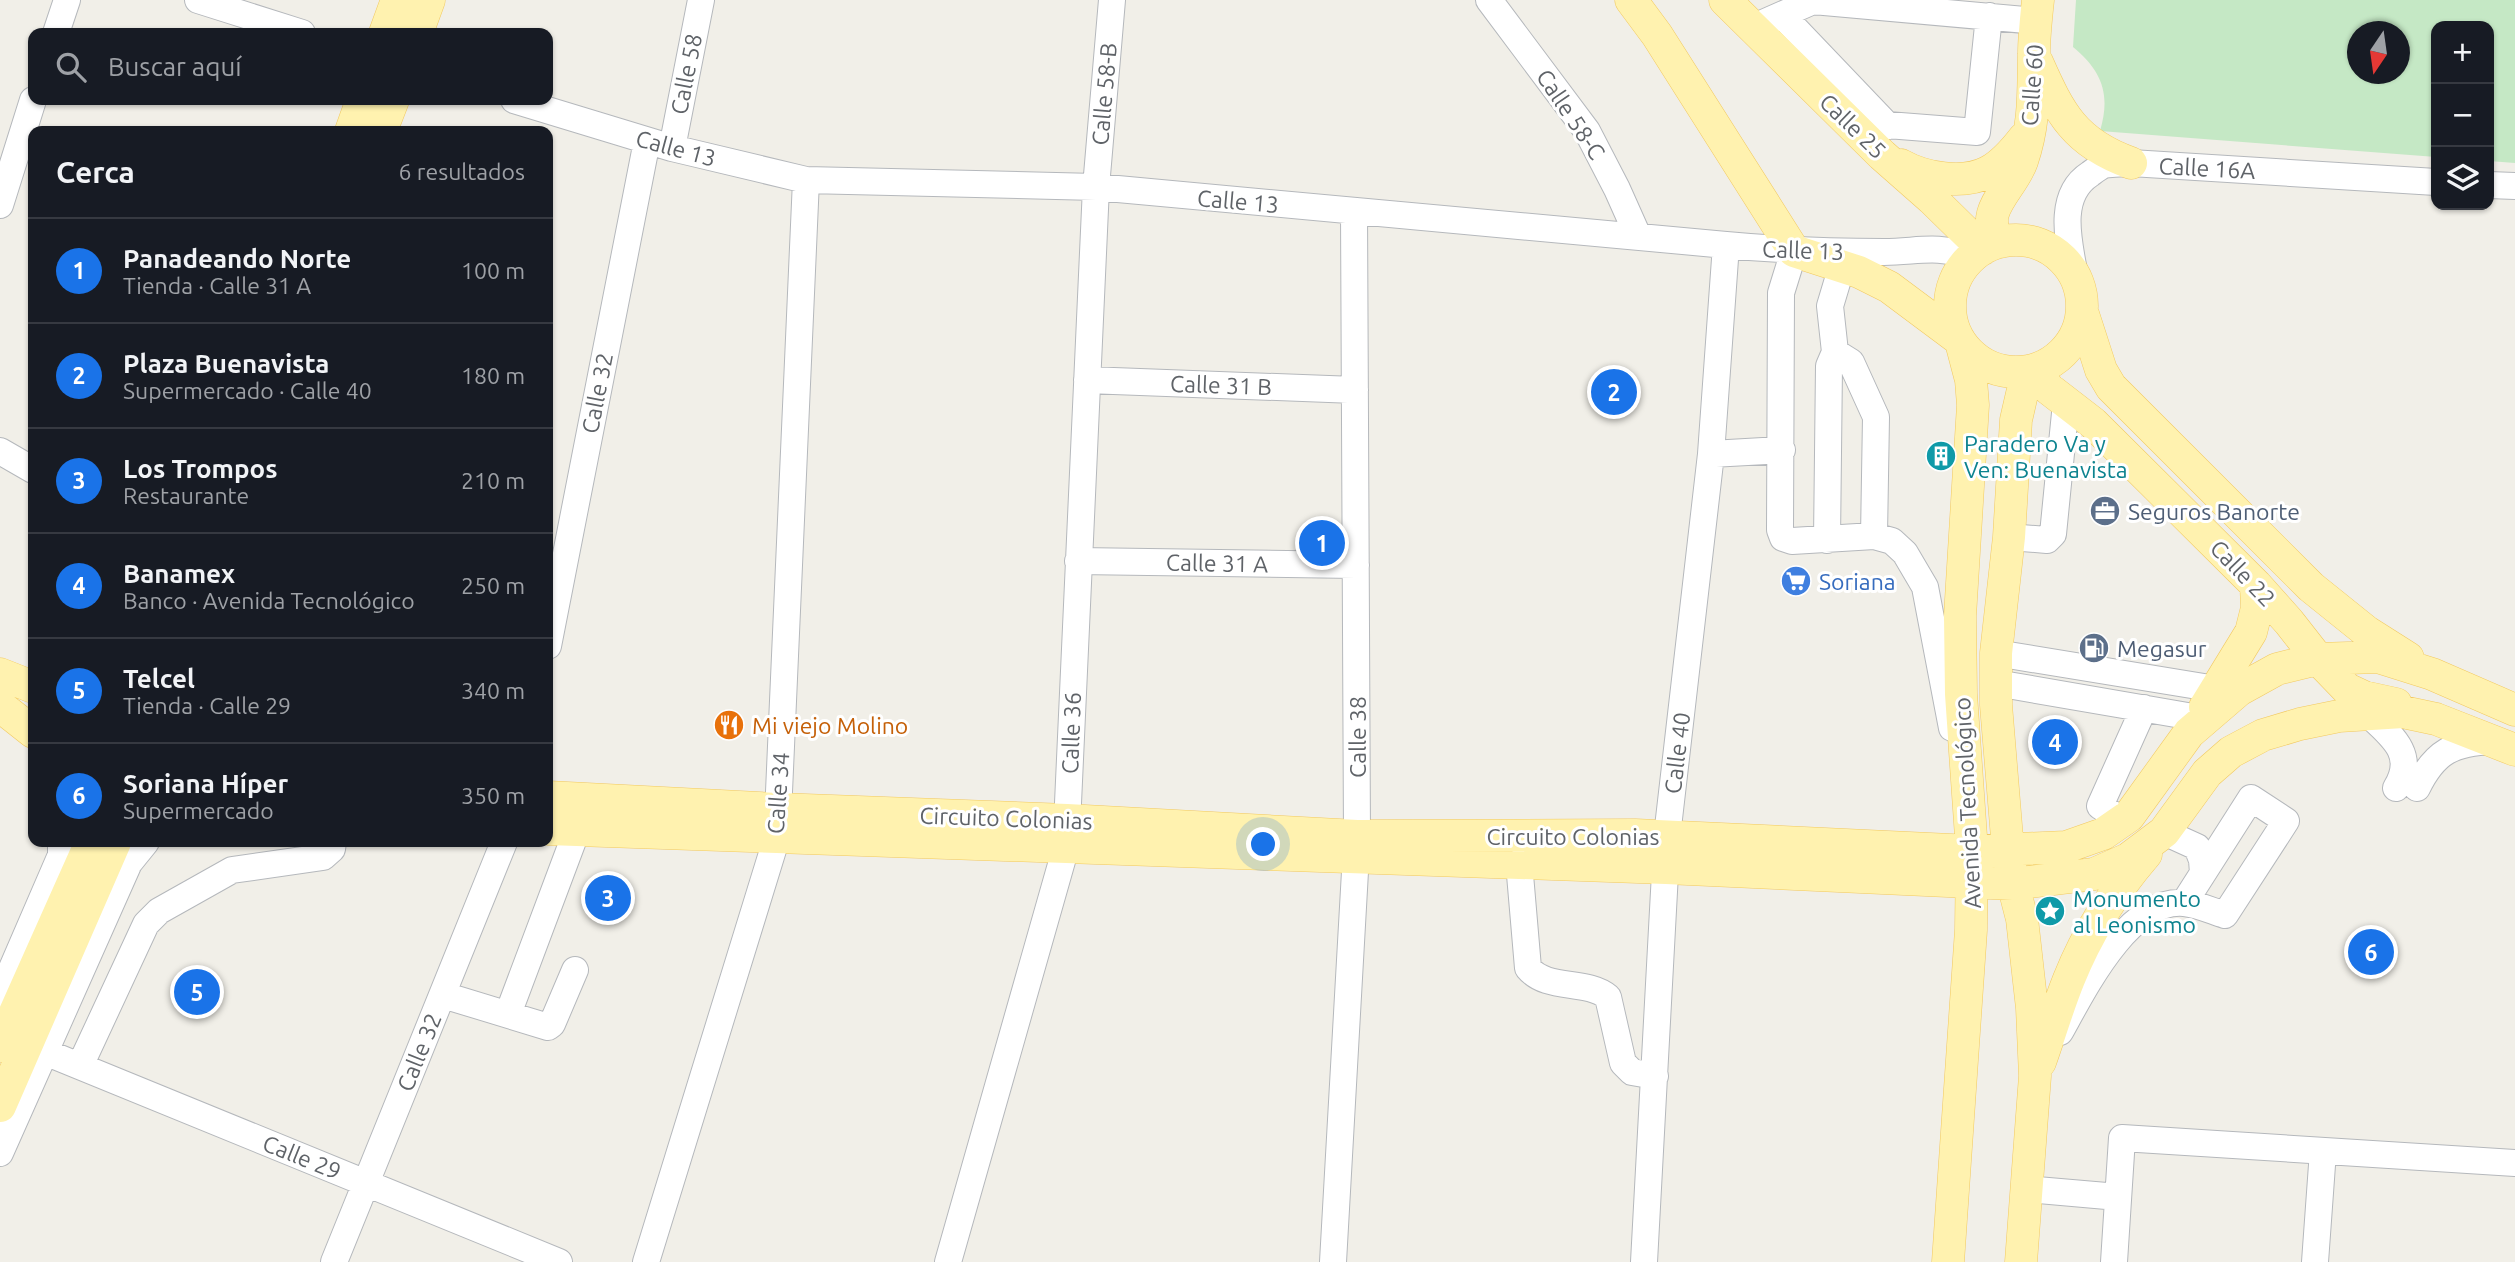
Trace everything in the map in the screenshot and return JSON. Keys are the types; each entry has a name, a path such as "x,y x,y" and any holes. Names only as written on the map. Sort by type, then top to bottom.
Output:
{"main road":[{"path":"387,28 397,0"},
{"path":"419,28 429,0"},
{"path":"1631,0 1657,35 1794,251 1842,266 1889,286 1959,341 1980,362 1991,368 2015,373 2031,371 2051,363 2071,345 2079,328 2082,311 2080,287 2075,276 2067,264 2043,246 2014,240 1984,249 1957,274 1950,294 1950,316 1959,341"},
{"name":"Calle 25","path":"1737,9 1849,122 1885,140 1933,199 1984,249"},
{"name":"Calle 60","path":"1984,249 1991,231 1990,221 1994,209 2022,162 2030,131 2034,109 2037,10"},
{"path":"2034,54 2060,109 2073,128 2090,144 2131,163"},
{"path":"353,126 360,105"},
{"path":"383,126 391,105"},
{"path":"1885,140 1907,169 1961,179 1986,173 2008,157 2030,131"},
{"name":"Calle 22","path":"2082,311 2101,370 2111,387 2311,586 2367,632 2432,674"},
{"name":"Avenida Tecnológico","path":"1948,1262 1973,884 1961,694 1961,615 1973,405 1971,380 1959,341"},
{"name":"Avenida Tecnológico","path":"2021,1262 2035,1076 2032,1008 2022,919 2008,850 1996,668 2009,537 2016,420 2031,371"},
{"name":"Calle 22","path":"2031,371 2049,389 2093,423 2256,585 2347,689 2436,719"},
{"path":"2194,725 2251,632 2257,608 2256,585"},
{"name":"Circuito Colonias","path":"1357,847 1667,836 1971,837 2008,850 2066,847 2103,834 2111,813 2129,816 2194,725 2239,690 2277,669 2318,659 2378,657 2432,674 2515,710"},
{"path":"0,674 28,685"},
{"path":"0,706 28,728"},
{"name":"Circuito Colonias","path":"562,829 778,823 1066,833 1357,847 1519,863 2013,884 2094,874 2128,859 2164,832 2207,773 2231,752 2263,735 2300,724 2339,716 2403,712 2436,719 2504,746"},
{"name":"Circuito Colonias","path":"553,797 778,823"},
{"path":"2035,1076 2069,977 2088,939 2125,878 2164,832"},
{"path":"0,1046 89,847"},
{"path":"0,1106 113,847"}],"street":[{"path":"58,28 67,0"},
{"path":"198,0 286,28"},
{"name":"Calle 58","path":"659,144 701,0"},
{"name":"Calle 58-B","path":"1096,187 1112,0"},
{"name":"Calle 58-C","path":"1489,0 1587,131 1638,236"},
{"path":"1737,9 1782,15 1813,1 1989,16 2037,10"},
{"path":"1782,15 1885,140 1976,132 1989,16"},
{"path":"29,126 32,105"},
{"name":"Calle 13","path":"530,105 659,144 806,180 1096,187 1794,251 1984,249"},
{"path":"0,205 28,135"},
{"name":"Calle 32","path":"553,623 659,144"},
{"name":"Calle 16A","path":"2075,276 2067,229 2068,209 2073,193 2082,179 2102,166 2131,163 2431,182"},
{"name":"Calle 34","path":"646,1262 778,823 806,180"},
{"path":"2494,185 2515,187"},
{"name":"Calle 36","path":"948,1262 1066,833 1096,187"},
{"name":"Calle 38","path":"1333,1262 1357,847 1354,211"},
{"name":"Calle 40","path":"1644,1262 1667,836 1711,454 1726,246"},
{"path":"1794,251 1782,293 1780,530 1783,538 1792,541 1874,536 1892,541 1905,553 1924,587 1971,837"},
{"path":"1827,540 1829,366 1835,352 1830,306 1842,266"},
{"path":"1835,352 1851,362 1876,417 1874,536"},
{"name":"Calle 31 B","path":"1087,380 1355,390"},
{"path":"2009,537 2047,540 2053,534 2066,403"},
{"path":"1711,454 1782,450"},
{"path":"0,451 28,467"},
{"name":"Calle 31 A","path":"1077,561 1356,565"},
{"path":"1996,668 2216,689"},
{"path":"1996,668 2144,708 2194,725"},
{"path":"2111,813 2144,708"},
{"path":"2368,714 2388,732 2402,751 2407,788 2446,750 2468,742 2504,746"},
{"path":"2035,1076 2072,1009 2127,928 2162,906 2184,903 2225,915 2286,821 2251,798 2184,903"},
{"path":"508,1014 562,829"},
{"path":"2164,832 2197,847 2203,873"},
{"path":"0,996 61,855 61,847"},
{"path":"0,1153 129,863 142,847"},
{"path":"80,1066 146,924 159,911 232,870 323,857 332,847"},
{"name":"Calle 32","path":"334,1262 502,847"},
{"path":"1519,863 1528,968 1539,978 1599,992 1608,997 1623,1063 1632,1072 1654,1076"},
{"path":"443,995 548,1027 552,1024 575,970"},
{"name":"Calle 29","path":"45,1052 559,1262"},
{"path":"2114,1262 2122,1138 2515,1163"},
{"path":"2315,1262 2323,1151"},
{"path":"2026,1189 2118,1197"}],"green space":[{"path":"2076,0 2515,0 2515,163 2494,161 2494,21 2431,21 2431,157 2100,131 2104,106 2102,84 2083,56 2073,47"}],"place":[{"name":"Plaza Buenavista","path":"1614,392"},
{"name":"Paradero Va y Ven: Buenavista","path":"1941,456"},
{"name":"Seguros Banorte","path":"2105,511"},
{"name":"Panadeando Norte","path":"1322,543"},
{"name":"Soriana","path":"1796,581"},
{"name":"Megasur","path":"2094,648"},
{"name":"Mi viejo Molino","path":"729,725"},
{"name":"Banamex","path":"2055,742"},
{"name":"Los Trompos","path":"608,898"},
{"name":"Monumento al Leonismo","path":"2050,911"},
{"name":"Soriana Híper","path":"2371,952"},
{"name":"Telcel","path":"197,992"}]}
